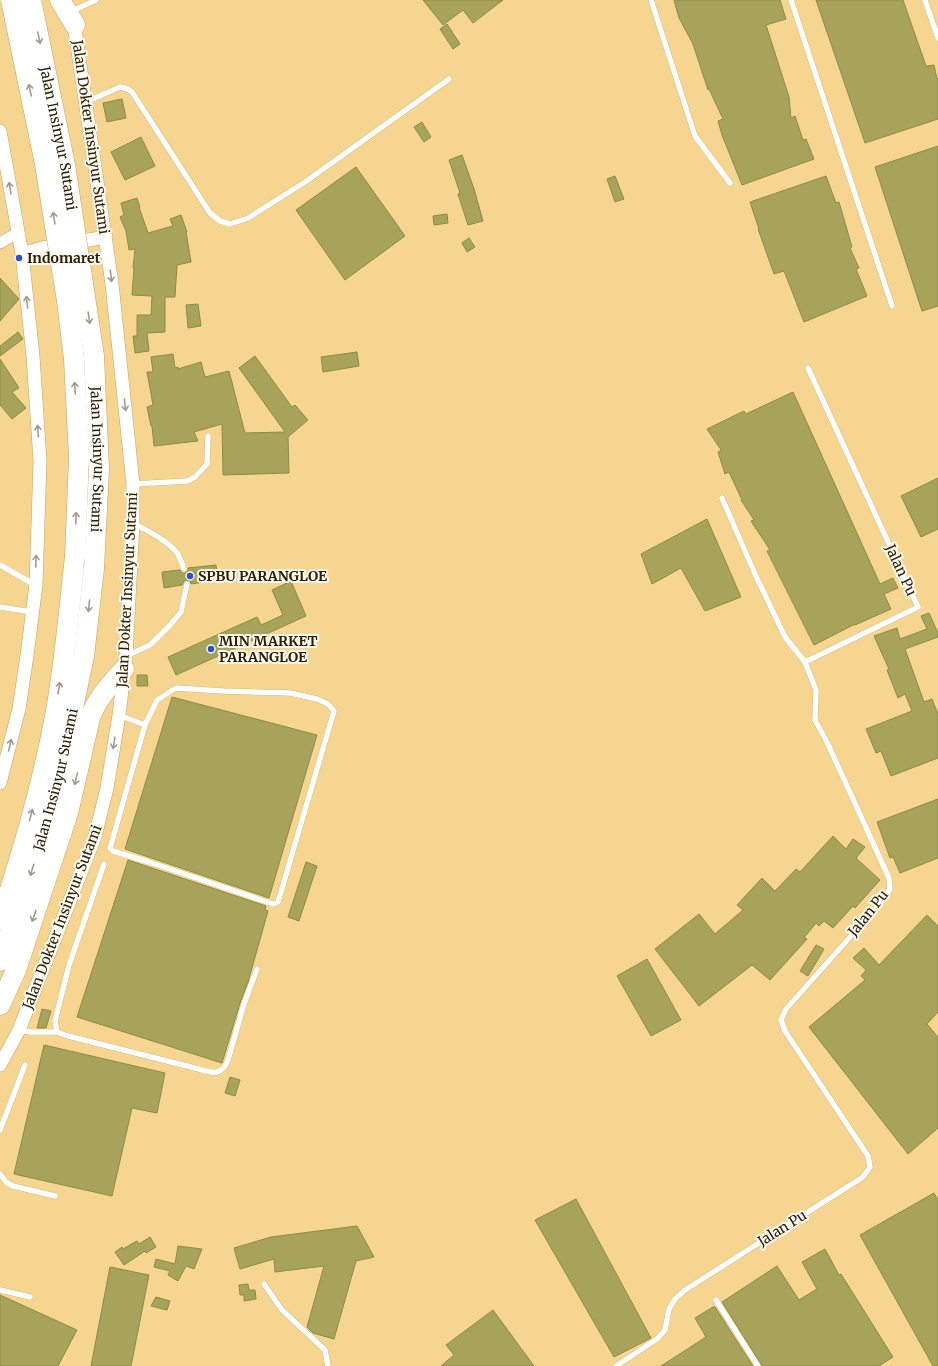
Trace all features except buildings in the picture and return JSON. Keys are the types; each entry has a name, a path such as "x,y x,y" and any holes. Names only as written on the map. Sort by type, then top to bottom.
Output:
{"highway":[{"name":"Jalan Insinyur Sutami","path":"0,920 15,875 47,755 56,711 66,649 75,557 79,456 73,352 67,301 45,164 11,0"},
{"name":"Jalan Insinyur Sutami","path":"0,961 31,875 59,775 84,656 94,568 99,469 94,356 65,165 31,0"},
{"path":"0,1005 16,970 68,813 90,718 94,707 99,697 125,662"}],"street":[{"name":"Jalan Dokter Insinyur Sutami","path":"0,1065 19,1030 95,837 107,788 119,715 125,662 133,523 133,484 106,237 86,102 69,9"},
{"path":"0,131 17,233 22,254 33,356 40,461 36,585 28,655 19,709 0,783"},
{"path":"0,243 17,233"},
{"path":"22,254 42,248 106,237"}],"lane":[{"path":"69,9 96,0"},
{"path":"651,0 695,136 730,183"},
{"path":"791,0 892,306"},
{"path":"925,0 938,38"},
{"path":"86,102 120,87 128,89 210,213 220,221 230,224 248,218 305,182 449,79"},
{"name":"Jalan Pu","path":"616,1366 658,1339 665,1330 669,1309 675,1299 685,1290 863,1177 870,1167 868,1156 785,1031 781,1020 786,1009 890,889 889,878 827,742 815,720 816,690 805,662 918,607 808,368"},
{"path":"133,484 187,481 195,477 207,464 208,436"},
{"path":"722,498 755,574 785,637 805,662"},
{"path":"133,523 156,536 169,546 178,555 184,569"},
{"path":"0,565 36,585"},
{"path":"125,662 150,645 181,612 187,584"},
{"path":"0,607 33,612"},
{"path":"176,688 290,693 317,699 328,704 334,711 278,902 273,904 113,851 110,848 145,725 157,700 176,688"},
{"path":"119,715 145,725"},
{"path":"57,1032 55,1021 69,965 104,864"},
{"path":"19,1030 31,1032 57,1032 215,1073 221,1071 225,1067 228,1060 244,1004 257,969"},
{"path":"0,1130 25,1065"},
{"path":"0,1174 6,1182 13,1186 55,1196"},
{"path":"264,1284 282,1310 325,1350 328,1366"},
{"path":"0,1290 30,1297"},
{"path":"716,1300 758,1366"}],"place":[{"name":"Indomaret","path":"19,258"},
{"name":"SPBU PARANGLOE","path":"190,576"},
{"name":"MIN MARKET PARANGLOE","path":"211,649"}]}
